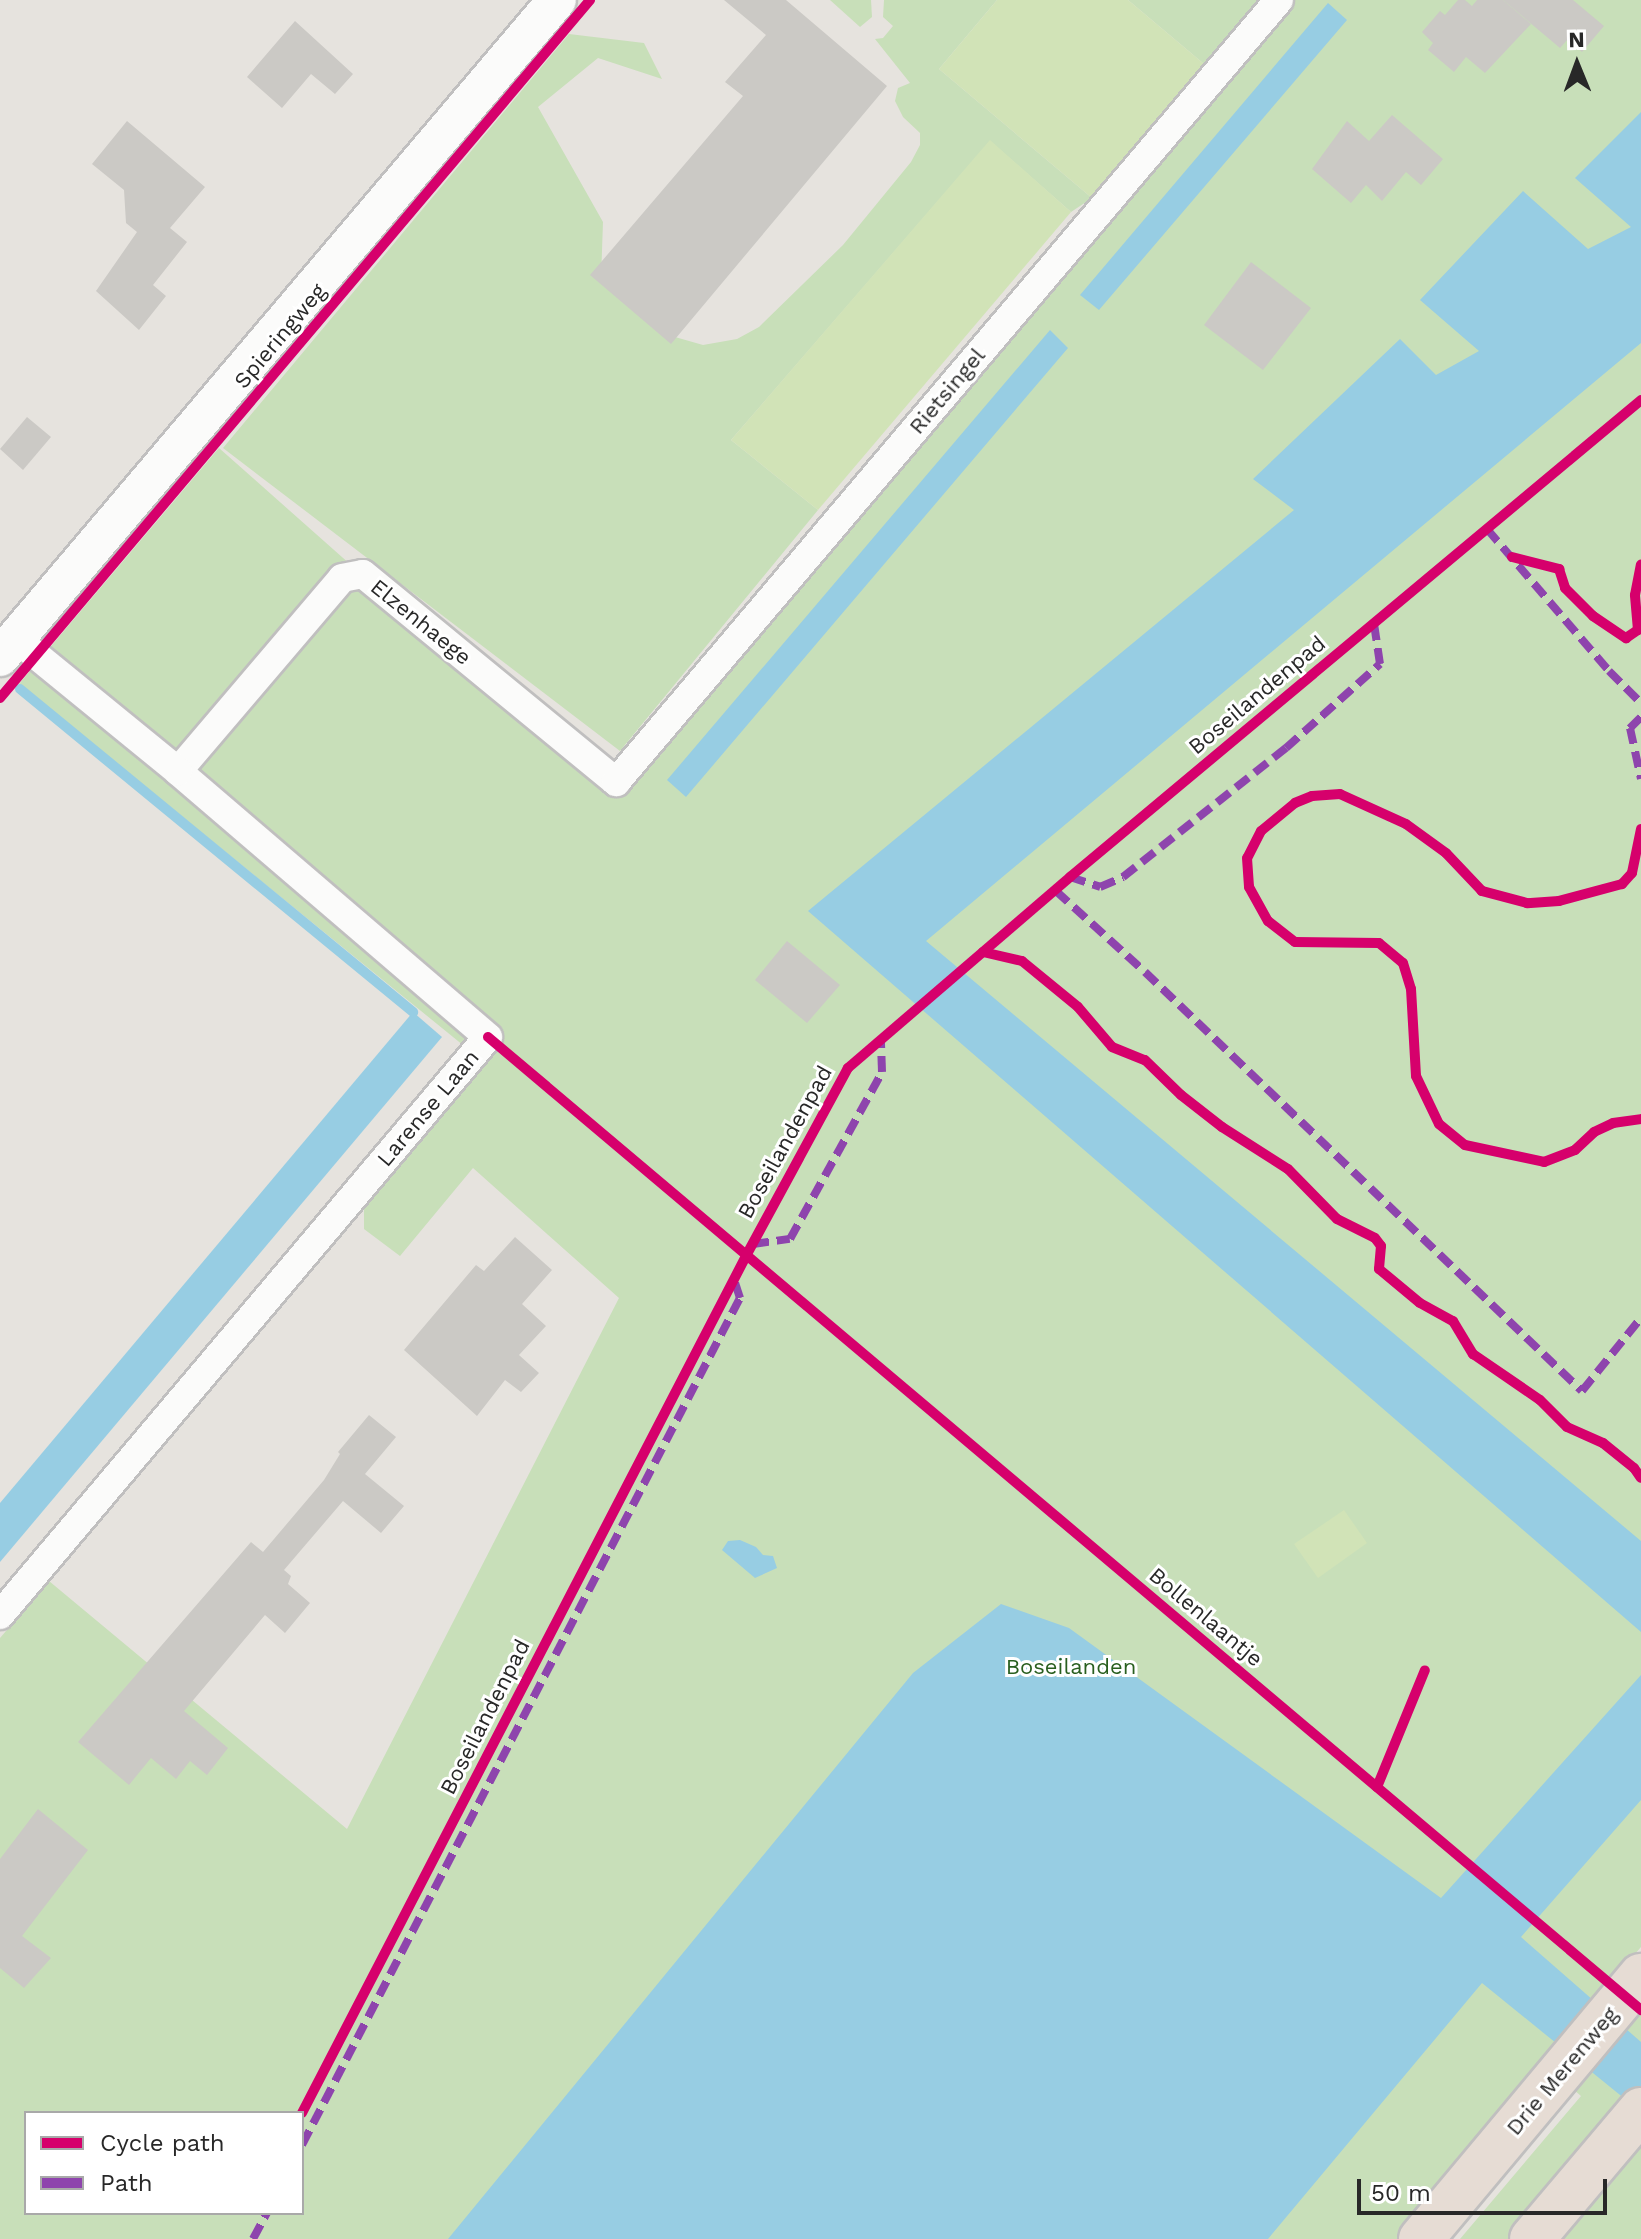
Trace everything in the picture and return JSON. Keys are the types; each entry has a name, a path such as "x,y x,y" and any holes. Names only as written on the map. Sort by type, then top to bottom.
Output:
{"highway":[{"name":"Drie Merenweg","path":"1421,2239 1641,1976"},
{"path":"1532,2239 1638,2114"}],"street":[{"name":"Spieringweg","path":"8,648 557,0"},
{"name":"Rietsingel","path":"616,782 1279,0"},
{"name":"Elzenhaege","path":"178,771 342,578 363,574 616,782"},
{"name":"Larense Laan","path":"0,1615 488,1037 178,771 8,648"}],"green space":[{"path":"830,0 871,0 872,17 860,27"},
{"path":"884,0 997,0 939,69 1092,198 1071,212 990,141 731,440 818,510 620,751 223,448 569,34 644,43 662,79 598,58 538,107 603,222 601,280 675,337 703,345 737,339 759,327 843,245 911,162 920,145 920,133 903,117 895,101 898,88 910,83 875,39 883,38 893,26 883,17"},
{"path":"997,0 1128,0 1204,64 1092,198 939,69"},
{"path":"1128,0 1259,0 1204,64"},
{"name":"Boseilanden","path":"1281,0 1641,0 1641,1947 1628,1962 1641,1975 1641,2239 1557,2239 1608,2121 1508,2239 1460,2239 1581,2096 1544,2064 1416,2239 0,2239 0,1638 49,1581 347,1829 619,1298 473,1168 400,1256 364,1229 364,1208 485,1063 19,684 219,448 598,784"},
{"path":"990,140 1071,212 818,510 731,440"},
{"path":"1344,1510 1367,1543 1318,1578 1294,1544"}],"water":[{"path":"1328,3 1347,20 1099,310 1080,295"},
{"path":"1641,112 1641,343 926,941 1641,1541 1641,1632 808,911 1294,510 1253,479 1400,339 1436,375 1479,351 1420,300 1523,191 1588,249 1631,227 1575,178"},
{"path":"1050,330 1068,348 686,797 667,780"},
{"path":"413,1012 442,1037 0,1562 0,1503"},
{"path":"740,1540 756,1547 763,1555 773,1556 777,1568 755,1578 722,1550 728,1541"},
{"path":"1001,1604 1069,1628 1441,1898 1641,1675 1641,1800 1521,1937 1641,2042 1641,2112 1482,1983 1268,2239 448,2239 913,1673"}],"building":[{"path":"724,0 786,0 887,86 671,344 590,275 743,96 725,82 766,35"},
{"path":"1458,0 1465,0 1472,6 1477,0 1503,0 1531,24 1485,73 1466,57 1454,72 1428,50 1433,43 1422,32 1440,11 1445,15"},
{"path":"1503,0 1573,0 1604,26 1582,52 1568,39 1560,48"},
{"path":"295,21 353,74 335,94 311,74 282,108 247,77"},
{"path":"1392,115 1443,159 1421,185 1406,172 1382,201 1366,185 1351,203 1312,169 1347,121 1369,141"},
{"path":"127,121 205,187 170,228 187,242 153,285 166,296 139,330 96,291 137,232 126,223 124,190 92,164"},
{"path":"1251,262 1311,308 1263,370 1204,325"},
{"path":"27,417 51,437 23,470 0,449"},
{"path":"787,941 840,985 807,1023 755,980"},
{"path":"515,1237 552,1270 522,1304 546,1326 519,1355 539,1373 521,1392 505,1380 477,1416 404,1350 476,1265 484,1271"},
{"path":"369,1415 396,1437 365,1474 404,1506 381,1533 343,1501 284,1570 291,1576 288,1584 310,1603 285,1633 265,1615 184,1711 228,1748 207,1775 190,1761 176,1779 151,1758 129,1785 78,1742 251,1542 263,1552 324,1480 340,1454 338,1452"},
{"path":"38,1809 88,1850 22,1936 51,1958 24,1988 0,1968 0,1859"}],"waterway":[{"path":"20,689 413,1012"}],"marked path":[{"path":"1487,529 1609,671 1641,703"},
{"path":"1070,877 1100,887 1123,877 1286,748 1380,664 1374,624"},
{"path":"1641,717 1630,728 1641,779"},
{"path":"1056,891 1145,972 1582,1391 1641,1318"},
{"path":"753,1244 790,1239 882,1072 881,1038"},
{"path":"304,2141 740,1298 734,1280"},
{"path":"253,2239 266,2215"}],"cycle path":[{"path":"0,698 590,0"},
{"name":"Boseilandenpad","path":"303,2111 747,1254 848,1068 1070,877 1641,400"},
{"path":"1512,557 1559,569 1565,588 1593,616 1626,638 1638,630 1635,595 1641,565"},
{"path":"1641,829 1632,873 1622,884 1559,901 1527,903 1482,891 1446,853 1406,824 1340,794 1312,796 1295,803 1261,831 1247,858 1249,887 1268,921 1295,942 1379,943 1403,963 1411,989 1416,1076 1439,1124 1465,1145 1544,1162 1575,1150 1594,1132 1613,1123 1641,1119"},
{"path":"983,952 1022,961 1078,1007 1112,1047 1145,1060 1181,1095 1222,1127 1288,1169 1337,1219 1375,1238 1381,1246 1379,1269 1420,1303 1453,1321 1473,1354 1540,1400 1567,1427 1603,1443 1634,1468 1641,1478"},
{"name":"Bollenlaantje","path":"488,1037 1641,2010"},
{"path":"1377,1787 1425,1670"}]}
